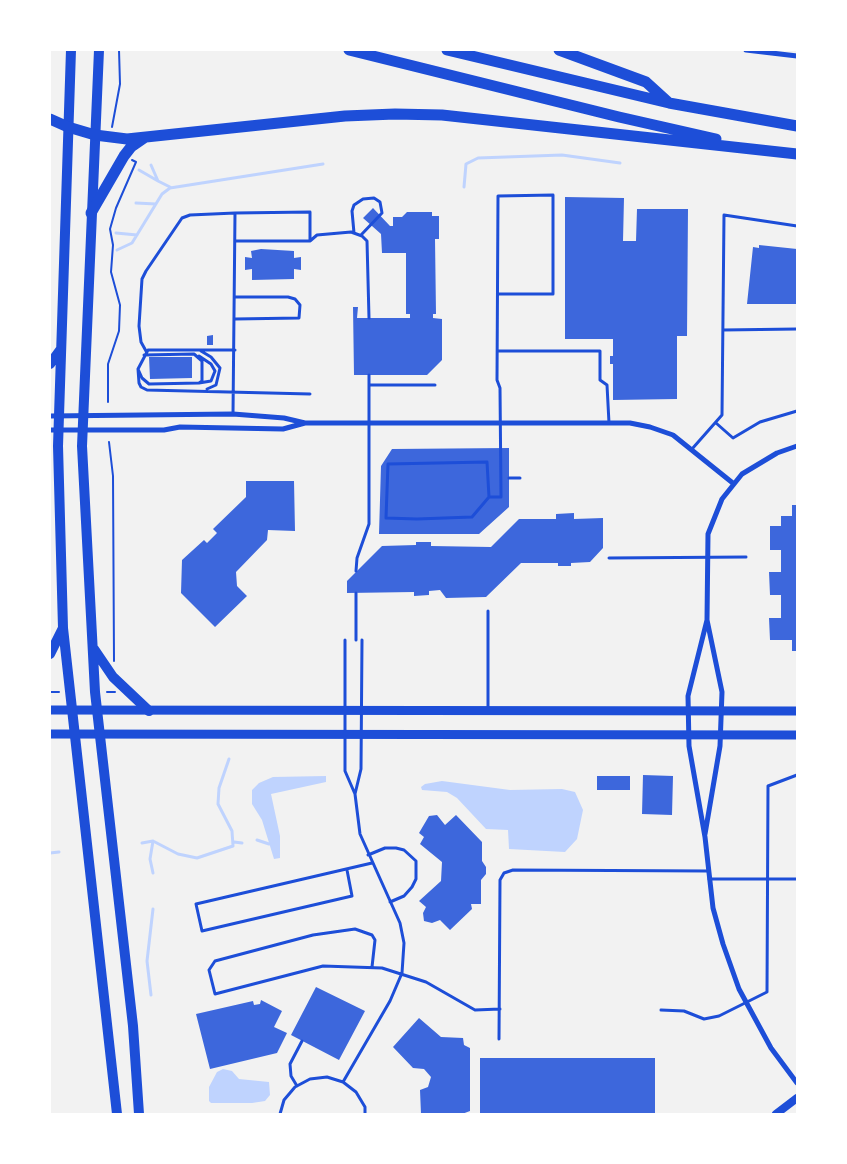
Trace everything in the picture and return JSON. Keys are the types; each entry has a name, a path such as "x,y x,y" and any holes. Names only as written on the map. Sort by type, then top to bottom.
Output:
{"highway":[{"path":"348,50 619,117 796,154"},
{"path":"447,50 669,103 797,126"},
{"path":"559,50 646,82 669,103"},
{"path":"50,119 68,127 95,135 112,138 144,138 345,116 442,115 796,154"},
{"path":"91,213 124,156 131,147 144,138"}],"main road":[{"path":"71,50 61,349 54,430 63,628 117,1114"},
{"path":"99,50 82,429 96,711 133,1026 139,1114"},
{"path":"50,364 61,349"},
{"path":"50,654 63,628"},
{"path":"94,648 113,676 149,711"},
{"path":"50,710 797,711"},
{"path":"50,734 797,735"}],"street":[{"path":"746,50 797,56"},
{"path":"54,416 233,414 284,418 305,422 630,423 650,427 673,435 734,484"},
{"path":"54,430 164,430 180,427 283,429 305,422"},
{"path":"705,837 720,735 722,692 707,620 708,534 714,515 742,474 777,452 797,446"},
{"path":"707,620 688,696 689,746 705,837 708,879 723,944 747,1004 771,1048 797,1083"},
{"path":"776,1114 797,1098"}],"lane":[{"path":"489,497 487,462 388,464 386,518 472,517 489,497 501,497 498,351 498,294 498,196 553,195 553,294 498,294"},
{"path":"354,233 352,211 354,206 363,199 374,198 380,202 382,213 361,236"},
{"path":"233,414 235,212"},
{"path":"145,353 141,342 139,326 142,279 182,218 190,215 235,212 310,212 310,241"},
{"path":"692,449 722,415 724,214 797,226"},
{"path":"235,241 310,241 317,235 354,233 361,236 367,241 369,318"},
{"path":"235,297 288,297 295,299 300,305 300,318 235,319"},
{"path":"723,330 797,329"},
{"path":"235,350 154,349 145,353 138,369 139,383 141,387 147,390 234,390 246,393 310,394"},
{"path":"198,350 211,357 220,368 216,385 204,390"},
{"path":"498,351 600,351 600,380 607,385 609,423"},
{"path":"138,369 142,378 149,384 211,381 215,371 211,364 192,354 145,353"},
{"path":"197,356 203,365 203,377 199,383"},
{"path":"356,571 356,558 370,524 369,375"},
{"path":"369,385 435,385"},
{"path":"716,423 733,438 760,422 797,411"},
{"path":"509,478 520,478"},
{"path":"609,558 746,558"},
{"path":"356,593 356,640"},
{"path":"488,611 488,711"},
{"path":"343,1082 390,1001 402,974 404,944 400,923 360,834 355,794 346,771 345,640"},
{"path":"355,794 361,769 362,640"},
{"path":"661,1010 684,1011 704,1018 719,1016 747,1004 767,992 768,786 797,775"},
{"path":"368,854 385,848 396,848 404,850 416,861 416,879 412,887 404,896 390,902"},
{"path":"347,870 352,896 202,931 196,904 372,863"},
{"path":"499,1039 500,880 504,873 513,870 708,871"},
{"path":"708,879 797,879"},
{"path":"372,967 375,940 372,934 355,929 313,935 215,961 209,970 215,994 324,966 372,967 426,982 476,1010 500,1009"},
{"path":"296,1086 291,1076 290,1064 302,1041"},
{"path":"280,1114 284,1100 296,1086 310,1079 327,1077 343,1082 356,1092 365,1107 365,1114"}],"path":[{"path":"112,131 120,84 118,50"},
{"path":"108,402 108,364 119,331 120,305 111,272 113,245 110,229 116,208 136,162 132,160"},
{"path":"109,442 113,476 114,659 116,668"},
{"path":"50,692 59,692"},
{"path":"107,692 117,692"}],"water":[{"path":"326,776 326,782 271,794 280,836 280,858 274,859 262,820 252,804 252,790 259,783 273,777"},
{"path":"442,781 510,790 562,789 575,792 583,810 577,839 565,852 509,849 508,830 486,829 457,798 447,792 422,790 421,787 425,784"},
{"path":"223,1069 232,1071 239,1079 269,1082 270,1095 265,1101 252,1103 211,1103 209,1101 209,1087 217,1072"}],"building":[{"path":"565,197 624,198 623,241 636,241 637,209 688,209 687,336 677,336 677,399 613,400 613,364 610,364 610,356 613,356 613,339 565,339"},
{"path":"373,208 390,226 393,226 393,217 402,217 407,212 432,212 432,216 439,216 439,239 435,239 436,314 433,314 433,318 442,319 442,360 427,375 354,375 353,307 358,307 357,318 410,318 410,314 406,314 406,253 382,253 381,234 363,218"},
{"path":"759,245 797,249 797,304 747,304 753,247 759,248"},
{"path":"261,249 294,251 294,258 301,257 301,270 294,269 294,279 252,280 252,269 245,270 245,257 252,258 251,251"},
{"path":"213,335 213,345 207,345 207,336"},
{"path":"149,357 192,357 192,378 150,379"},
{"path":"509,448 509,507 479,534 379,534 381,466 392,449"},
{"path":"246,481 294,481 295,531 268,530 267,540 236,572 237,586 247,596 215,627 181,593 182,560 204,540 207,543 217,533 213,529 246,497"},
{"path":"792,505 797,505 797,651 792,651 792,640 770,640 769,618 781,618 781,595 770,595 769,572 781,572 781,550 770,550 770,526 781,526 781,516 792,516"},
{"path":"574,513 574,519 603,518 603,548 590,562 571,563 571,566 558,566 558,563 521,563 486,597 446,598 440,590 429,591 429,595 414,596 414,592 347,593 347,581 382,546 416,545 416,542 431,542 431,546 491,547 519,519 556,519 556,514"},
{"path":"643,775 673,776 672,815 642,814"},
{"path":"597,776 630,776 630,790 597,790"},
{"path":"437,815 445,825 456,815 482,842 482,861 486,867 486,874 481,880 481,904 471,904 472,909 450,930 440,920 432,923 424,921 423,913 426,907 419,901 441,881 442,862 420,844 424,837 419,833 429,816"},
{"path":"316,987 365,1011 339,1060 291,1035"},
{"path":"261,1000 282,1011 274,1027 287,1033 277,1053 210,1069 196,1014 253,1001 254,1005 260,1004"},
{"path":"419,1018 441,1037 463,1038 464,1045 470,1048 470,1111 462,1114 421,1114 420,1090 428,1087 431,1077 424,1069 413,1068 393,1047"},
{"path":"480,1058 655,1058 655,1114 480,1114"}],"waterway":[{"path":"464,187 466,164 478,158 562,155 620,163"},
{"path":"117,250 132,243 162,194 170,188 323,164"},
{"path":"151,165 158,181 170,187"},
{"path":"139,170 158,181"},
{"path":"136,203 156,204"},
{"path":"116,233 137,235"},
{"path":"142,843 153,841 178,854 197,858 233,846 232,831 218,804 219,788 229,759"},
{"path":"257,840 269,844"},
{"path":"153,841 150,859 153,873"},
{"path":"234,842 242,843"},
{"path":"50,853 59,852"},
{"path":"151,995 147,961 153,909"}]}
